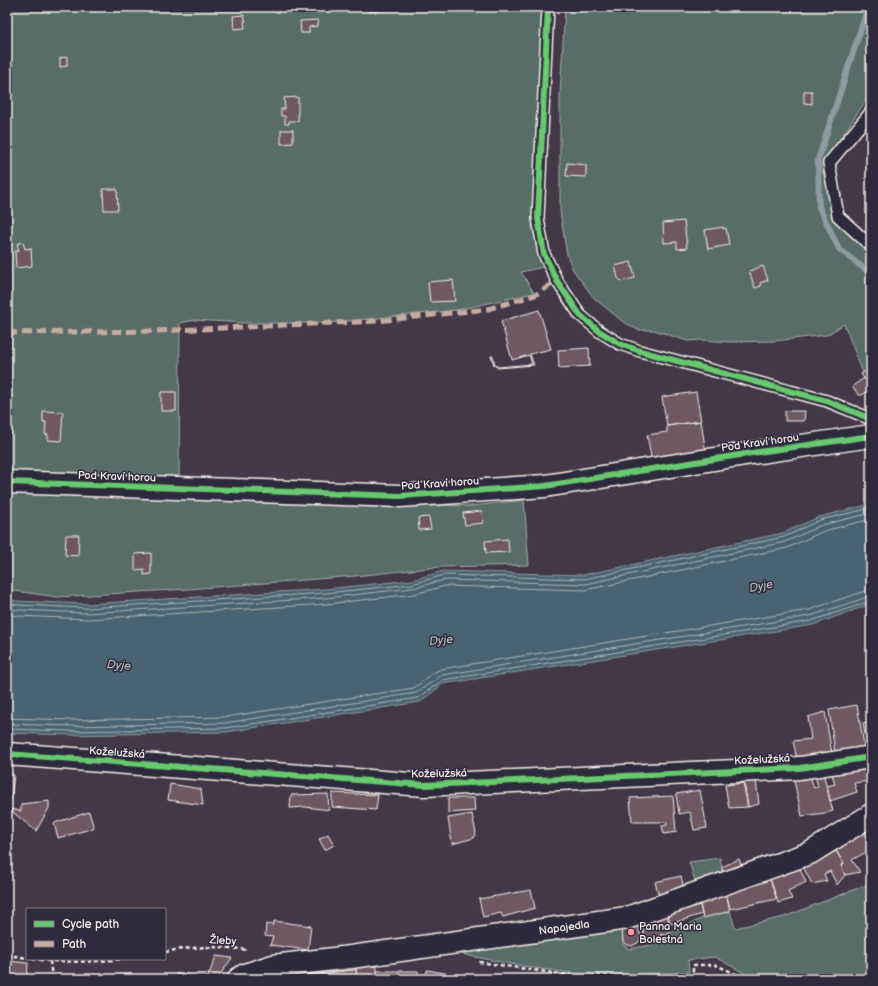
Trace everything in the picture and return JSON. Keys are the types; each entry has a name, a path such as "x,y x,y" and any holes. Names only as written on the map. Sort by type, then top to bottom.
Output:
{"street":[{"name":"Pod Kraví horou","path":"7,482 400,496 545,486 752,452 871,436"},
{"name":"Koželužská","path":"7,754 424,785 800,768 871,757"},
{"name":"Napajedla","path":"239,979 245,975 273,966 351,957 627,918 810,853 871,815"}],"lane":[{"path":"548,7 538,218 544,254 557,281 580,315 599,331 620,344 640,351 826,401 871,419"},
{"path":"871,112 829,163 838,216 871,246"}],"path":[{"path":"14,956 26,958"},
{"path":"41,960 90,962 113,960"},
{"path":"50,961 52,979"},
{"path":"472,961 573,976 628,977 682,975 682,979"},
{"path":"693,979 693,965 716,965 736,974"}],"green space":[{"path":"7,7 542,7 532,225 543,267 521,272 534,293 457,310 329,323 244,323 195,320 180,323 179,483 7,474"},
{"path":"565,7 871,7 871,93 821,167 839,223 871,251 871,367 863,373 844,324 827,335 774,341 687,341 654,330 638,330 622,321 594,298 573,270 567,255 560,211 560,95"},
{"path":"7,487 472,506 524,500 529,565 439,567 355,576 188,589 57,597 7,590"},
{"path":"720,858 723,874 706,880 704,876 704,881 696,884 689,862"},
{"path":"871,883 871,979 755,979 715,957 688,960 689,972 617,975 588,974 524,966 442,950 622,928 623,945 629,949 661,943 660,935 670,933 703,918 730,911 735,928 784,917"}],"water":[{"name":"Dyje","path":"871,504 871,604 813,625 443,684 420,702 226,732 70,735 7,733 7,599 17,601 87,604 326,589 412,580 443,571 583,575 783,533 819,517"}],"building":[{"path":"369,7 385,7 385,10 369,12"},
{"path":"244,15 246,21 244,21 245,28 234,29 233,16"},
{"path":"318,20 318,26 309,27 309,33 301,33 300,21"},
{"path":"67,57 67,66 60,67 60,58"},
{"path":"804,91 812,91 812,104 804,103"},
{"path":"298,97 298,121 289,121 289,124 285,124 285,116 281,116 281,109 285,109 284,98"},
{"path":"281,130 293,130 293,143 281,144"},
{"path":"567,163 586,165 586,177 566,176"},
{"path":"103,189 117,189 118,210 104,210"},
{"path":"684,221 687,248 677,249 677,242 664,243 663,223"},
{"path":"723,227 723,229 726,228 729,245 708,249 705,230"},
{"path":"23,242 25,249 31,248 32,266 16,268 15,251 19,251 17,244"},
{"path":"631,262 635,278 621,281 618,278 615,266"},
{"path":"763,266 768,280 760,283 761,286 755,288 749,271"},
{"path":"453,280 455,301 430,302 428,282"},
{"path":"539,310 551,349 530,354 534,365 498,368 494,365 491,356 493,356 495,365 498,367 532,364 529,355 512,360 501,321"},
{"path":"589,348 590,366 559,368 558,350"},
{"path":"870,368 871,370 871,388 861,374"},
{"path":"864,378 871,389 862,395 859,395 853,388 854,385"},
{"path":"161,392 176,392 176,411 161,411"},
{"path":"696,392 701,421 667,426 662,397"},
{"path":"43,411 63,412 61,441 48,440 48,435 45,434 46,422 43,422"},
{"path":"785,411 805,411 804,421 785,421"},
{"path":"701,421 706,453 652,462 647,435 667,432 667,426"},
{"path":"482,511 483,523 465,525 463,513"},
{"path":"429,517 431,529 419,530 418,518"},
{"path":"66,535 79,535 78,556 65,555"},
{"path":"508,539 509,552 486,553 485,541"},
{"path":"151,553 151,574 144,575 144,569 135,570 135,554"},
{"path":"857,705 865,751 835,753 829,710"},
{"path":"825,712 832,754 797,759 793,741 811,739 808,717"},
{"path":"871,721 871,750 868,751 863,723"},
{"path":"871,764 871,781 854,783 857,792 830,801 827,786 835,784 830,768"},
{"path":"822,769 833,811 802,816 792,772 808,770 814,788 818,786 813,770"},
{"path":"7,774 14,775 11,799 7,798"},
{"path":"756,780 759,804 748,807 743,782"},
{"path":"744,783 748,807 729,808 725,785"},
{"path":"170,784 201,789 203,805 168,800"},
{"path":"700,790 707,828 694,830 690,812 679,814 676,794"},
{"path":"332,793 378,795 376,810 332,807"},
{"path":"328,794 329,810 305,807 290,808 291,795"},
{"path":"673,796 676,832 664,834 662,826 667,825 667,822 632,822 630,798"},
{"path":"448,798 474,798 475,811 448,813"},
{"path":"49,801 49,808 36,831 9,809 21,811 21,804"},
{"path":"89,812 94,828 58,838 54,823"},
{"path":"472,814 476,833 474,838 452,844 448,818"},
{"path":"870,830 871,849 852,860 860,872 845,875 841,865 844,864 835,849"},
{"path":"328,834 334,845 325,850 319,839"},
{"path":"835,849 844,864 841,865 845,875 837,885 830,871 824,874 827,881 812,884 802,865"},
{"path":"739,859 742,867 723,874 722,867"},
{"path":"799,867 806,882 788,891 792,899 778,903 769,876"},
{"path":"681,876 684,889 659,896 655,882"},
{"path":"769,876 777,899 730,909 726,892"},
{"path":"531,890 535,908 503,917 501,913 483,917 479,899"},
{"path":"726,892 730,911 703,918 699,899"},
{"path":"699,901 702,914 670,924 667,909"},
{"path":"667,909 670,933 660,935 661,943 645,940 640,916"},
{"path":"274,921 311,926 308,950 270,945 273,937 265,936 266,924 273,925"},
{"name":"Panna Maria Bolestná","path":"638,926 641,937 639,942 632,946 625,944 623,941 622,928"},
{"path":"216,956 232,958 217,979 175,979 176,974 208,977"},
{"path":"8,961 28,963 27,979 7,979"},
{"path":"377,966 377,979 357,979 356,967"},
{"path":"356,970 357,979 308,979 308,975"},
{"path":"427,970 478,979 426,979"},
{"path":"377,971 418,971 418,979 377,979"},
{"path":"131,974 131,979 121,979 120,976"}],"waterway":[{"path":"868,7 818,160 819,207 839,249 871,274"}],"marked path":[{"path":"7,333 155,331 378,321 488,309 535,295 557,281"}],"cycle path":[{"path":"548,7 538,218 544,254 557,281 580,315 599,331 620,344 640,351 827,401 871,419"},
{"path":"7,482 400,496 545,486 752,453 871,436"},
{"path":"7,754 424,785 800,768 871,757"}],"place":[{"name":"Panna Maria Bolestná","path":"631,932"}]}
